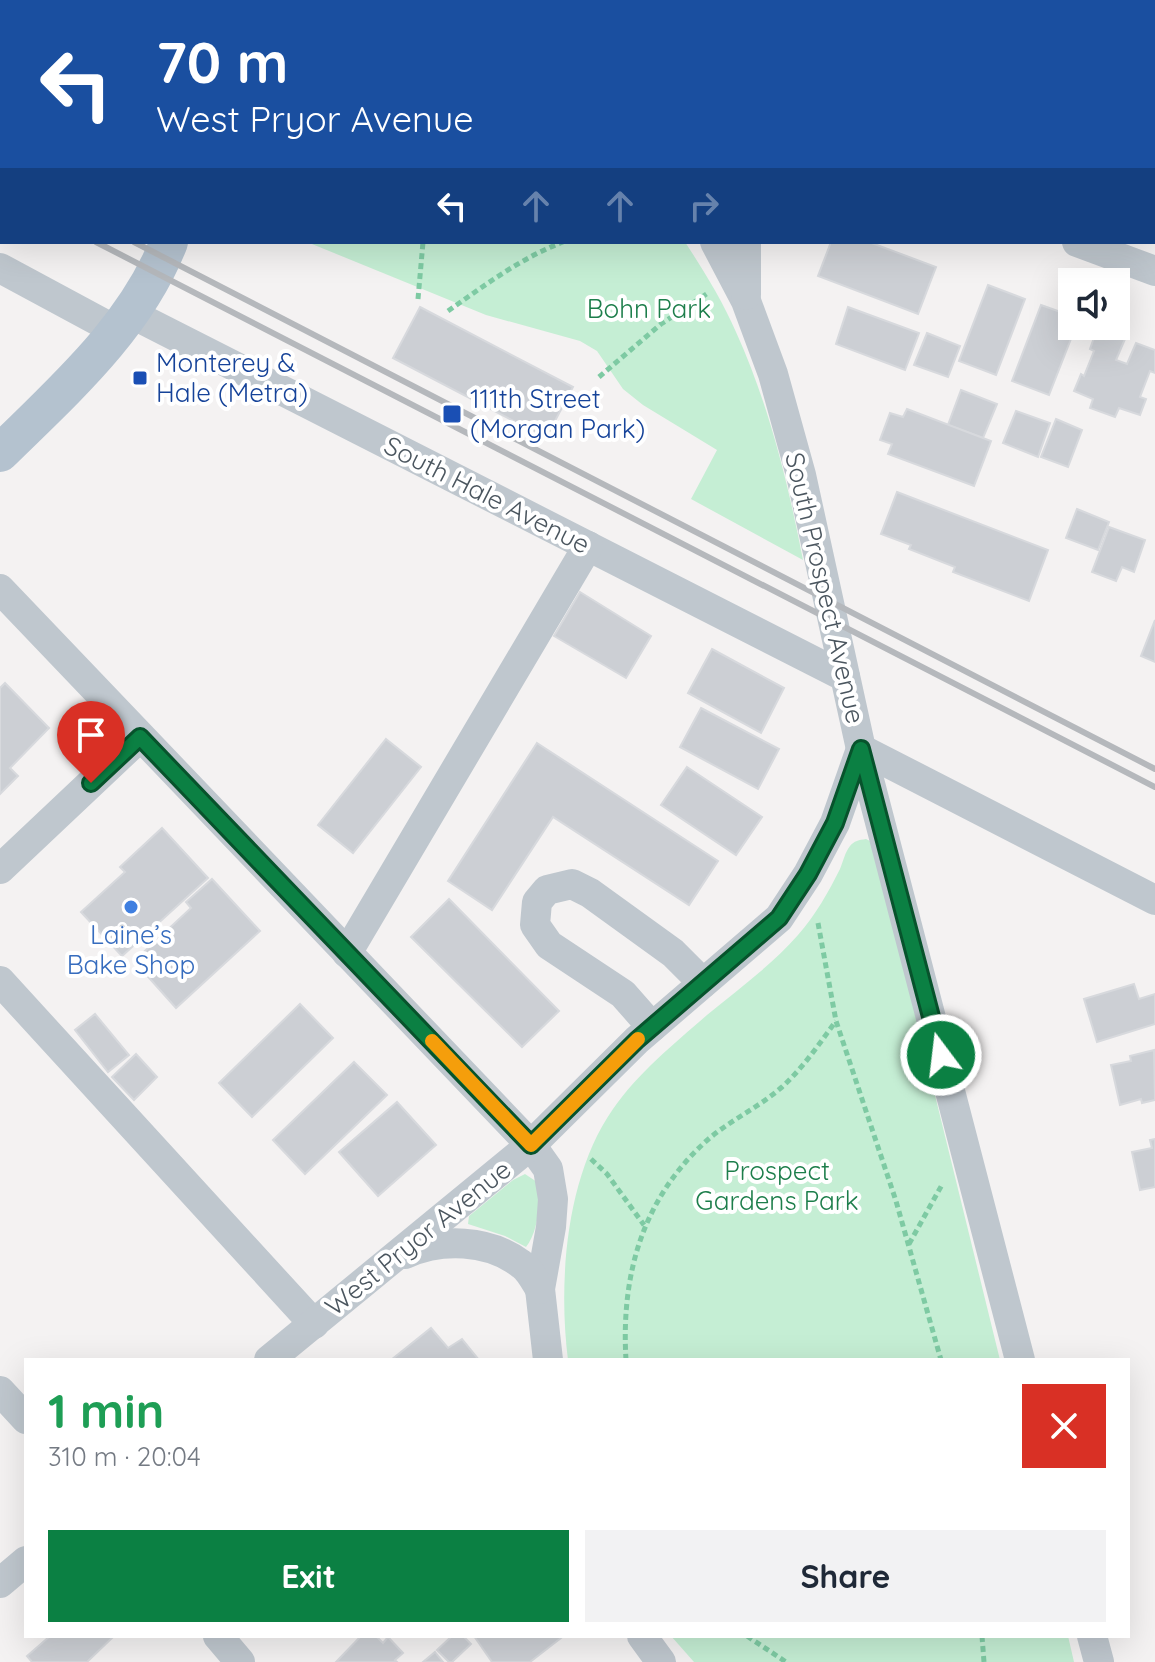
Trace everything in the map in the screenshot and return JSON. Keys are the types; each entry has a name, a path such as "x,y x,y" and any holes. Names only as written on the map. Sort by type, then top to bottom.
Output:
{"main road":[{"path":"0,453 70,384 124,322 168,244"}],"street":[{"name":"South Prospect Avenue","path":"716,244 746,301 773,374 801,475 861,749 1019,1358"},
{"path":"746,244 746,301"},
{"path":"1082,244 1155,271"},
{"name":"South Hale Avenue","path":"0,268 124,322 588,546 845,677"},
{"path":"347,953 588,546"},
{"path":"0,589 531,1145 548,1169 553,1199 540,1289 548,1358"},
{"path":"0,869 140,737"},
{"path":"861,749 1155,900"},
{"name":"West Pryor Avenue","path":"272,1358 531,1145 652,1027 779,918 808,874 835,823 861,749"},
{"path":"652,1027 623,994 549,945 535,925 537,902 547,890 572,884 590,893 673,953 703,983"},
{"path":"0,981 314,1324"},
{"path":"389,1261 425,1245 473,1244 523,1264 540,1289"},
{"path":"0,1391 24,1417"},
{"path":"0,1583 24,1563"},
{"path":"220,1638 240,1662"},
{"path":"643,1638 661,1662"},
{"path":"1093,1638 1099,1662"}],"path":[{"path":"418,299 423,244"},
{"path":"448,311 501,274 558,244"},
{"path":"599,377 661,324 708,293"},
{"path":"818,923 836,1021 909,1245 940,1358"},
{"path":"626,1358 626,1299 631,1270 644,1225 672,1180 703,1144 783,1086 836,1021"},
{"path":"591,1159 607,1174 644,1225"},
{"path":"909,1245 947,1176"},
{"path":"750,1638 786,1662"},
{"path":"982,1638 984,1662"}],"green space":[{"name":"Bohn Park","path":"312,244 686,244 725,309 748,360 784,473 803,560 691,499 717,450 643,405 623,389 597,351 580,341 486,315"},
{"name":"Prospect Gardens Park","path":"866,839 872,842 875,851 1000,1358 568,1358 564,1297 569,1230 575,1197 597,1136 613,1109 645,1071 766,967 798,935 826,895 848,848"},
{"path":"525,1174 537,1182 539,1198 536,1225 526,1247 505,1236 468,1224 469,1216"},
{"path":"673,1638 1068,1638 1074,1662 694,1662"}],"building":[{"path":"830,244 874,244 936,267 918,314 818,276"},
{"path":"988,285 1025,299 996,375 959,361"},
{"path":"1041,305 1058,311 1058,340 1071,340 1049,395 1012,381"},
{"path":"420,307 573,387 546,438 393,358"},
{"path":"848,307 919,333 905,370 836,344"},
{"path":"927,333 960,346 948,377 914,365"},
{"path":"1093,340 1125,340 1116,360 1127,364 1136,343 1155,350 1155,373 1150,371 1140,397 1146,399 1140,415 1119,408 1115,417 1090,408 1093,399 1074,391 1094,351 1090,349"},
{"path":"961,390 997,404 983,438 948,425"},
{"path":"907,409 991,441 974,486 888,454 892,444 880,440 890,413 903,417"},
{"path":"1016,411 1050,423 1038,457 1003,443"},
{"path":"1056,419 1082,430 1068,467 1041,457"},
{"path":"897,492 1048,550 1029,601 953,572 955,567 881,534"},
{"path":"1077,509 1109,522 1098,550 1066,538"},
{"path":"1109,527 1145,540 1134,572 1122,567 1116,581 1092,572"},
{"path":"580,592 651,636 626,678 554,636"},
{"path":"1155,620 1155,662 1141,656"},
{"path":"712,649 784,688 761,733 688,693"},
{"path":"5,683 49,728 10,768 18,776 0,794 0,688"},
{"path":"701,708 779,749 758,789 680,747"},
{"path":"386,739 421,767 353,853 318,825"},
{"path":"537,743 718,861 689,905 553,817 492,910 448,881"},
{"path":"687,767 762,817 736,855 661,805"},
{"path":"162,828 208,878 122,956 81,912 125,872 120,867"},
{"path":"212,879 260,931 176,1008 134,961 191,908 186,902"},
{"path":"449,899 559,1011 522,1047 411,937"},
{"path":"1134,984 1139,999 1155,994 1155,1024 1097,1042 1084,999"},
{"path":"300,1004 333,1038 252,1117 219,1083"},
{"path":"95,1014 129,1055 108,1072 75,1030"},
{"path":"1154,1050 1155,1100 1142,1103 1141,1099 1120,1105 1111,1065 1131,1061 1130,1056"},
{"path":"136,1054 157,1077 134,1100 112,1077"},
{"path":"354,1062 387,1095 305,1174 273,1140"},
{"path":"397,1102 436,1145 378,1196 339,1152"},
{"path":"1155,1139 1155,1187 1140,1190 1132,1152 1152,1148 1150,1140"},
{"path":"431,1328 448,1348 462,1339 477,1358 394,1358"},
{"path":"48,1638 112,1638 87,1662 32,1662 27,1656"},
{"path":"359,1638 378,1638 383,1643 389,1638 403,1653 395,1660 397,1662 336,1662"},
{"path":"450,1638 465,1638 471,1644 452,1662 437,1650"},
{"path":"475,1638 561,1638 530,1662 492,1662"},
{"path":"435,1652 443,1662 423,1662"}],"railway":[{"path":"100,244 1155,787"},
{"path":"138,244 1155,769"}],"slow traffic":[{"path":"432,1041 531,1145 638,1039"}],"place":[{"name":"Monterey & Hale (Metra)","path":"140,378"},
{"name":"111th Street (Morgan Park)","path":"452,414"},
{"name":"Laine’s Bake Shop","path":"131,907"}],"route":[{"path":"91,783 140,737 531,1145 637,1040 779,918 808,874 835,823 861,749 941,1055"}]}
